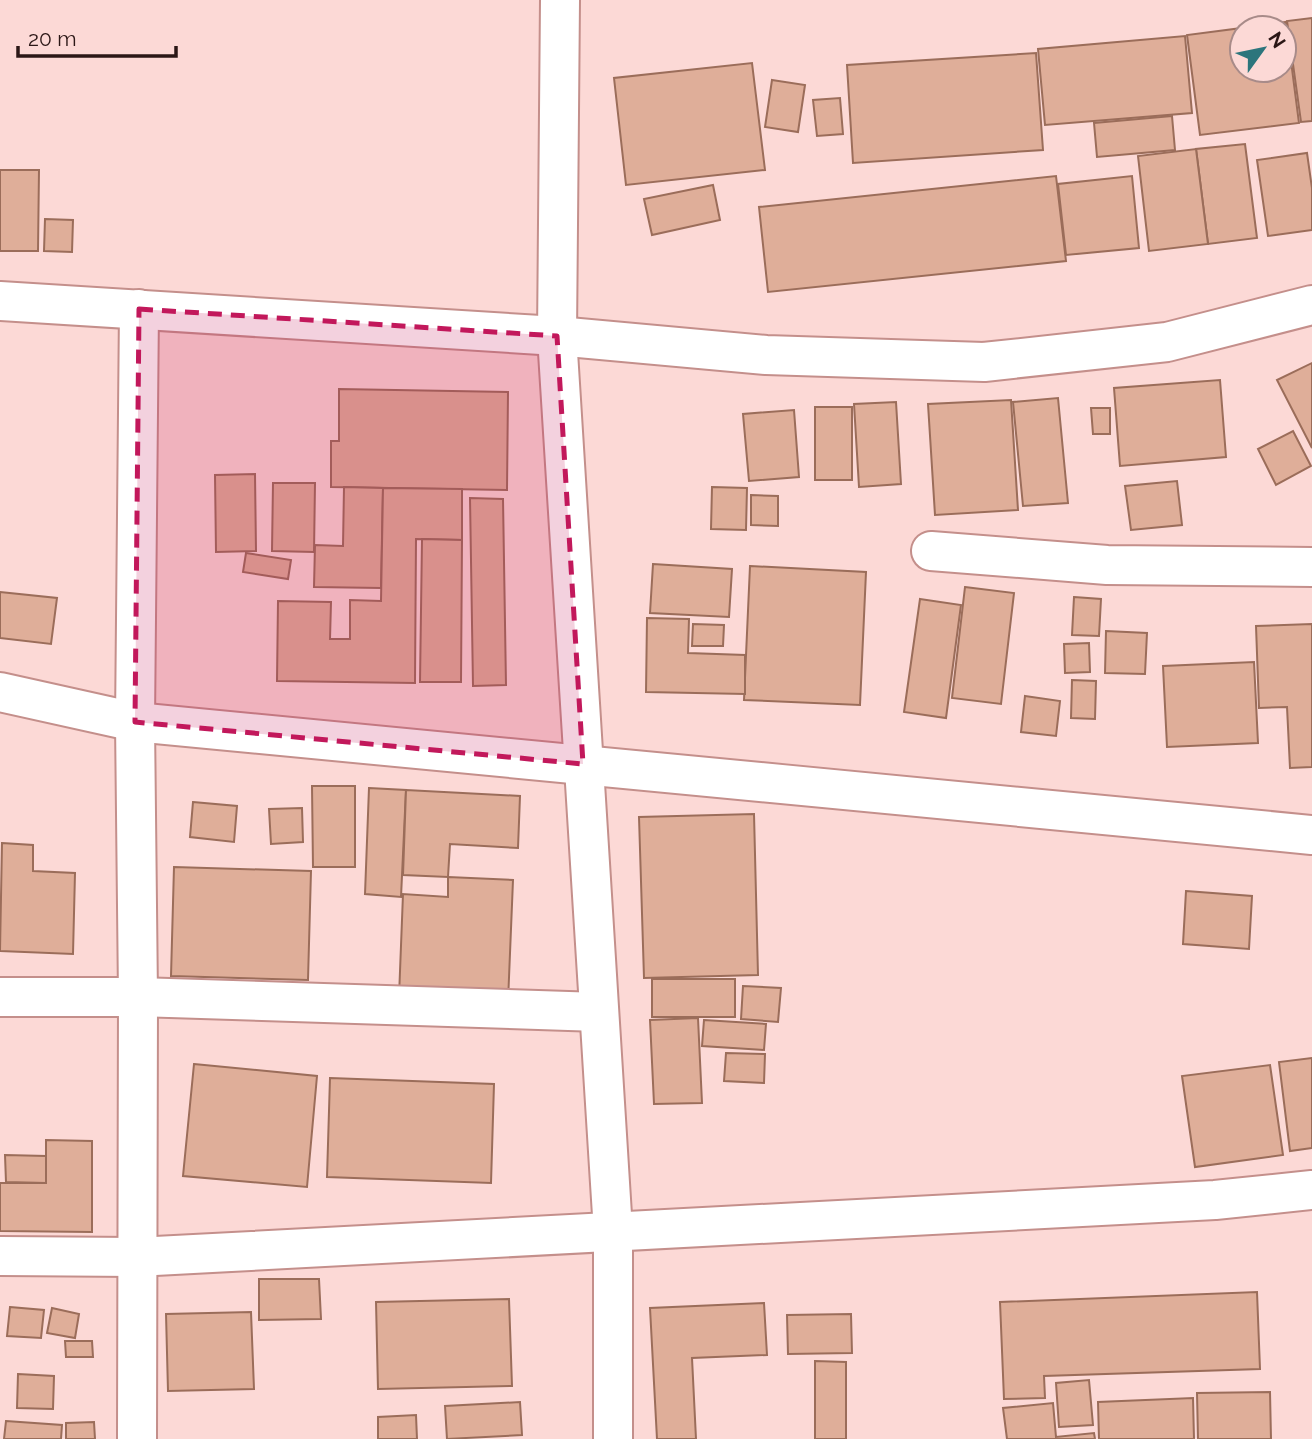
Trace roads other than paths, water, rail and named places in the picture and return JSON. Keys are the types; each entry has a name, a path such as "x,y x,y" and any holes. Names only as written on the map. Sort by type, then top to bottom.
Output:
{"street":[{"path":"561,0 557,335 614,1231 612,1439"},
{"path":"0,301 557,335 766,355 984,362 1167,342 1312,305"},
{"path":"137,1439 138,997 135,722 139,309"},
{"path":"931,551 1107,565 1312,566"},
{"path":"0,692 135,722 1312,835"},
{"path":"0,998 138,997 599,1012"},
{"path":"0,1256 136,1257 1215,1200 1312,1190"}]}
